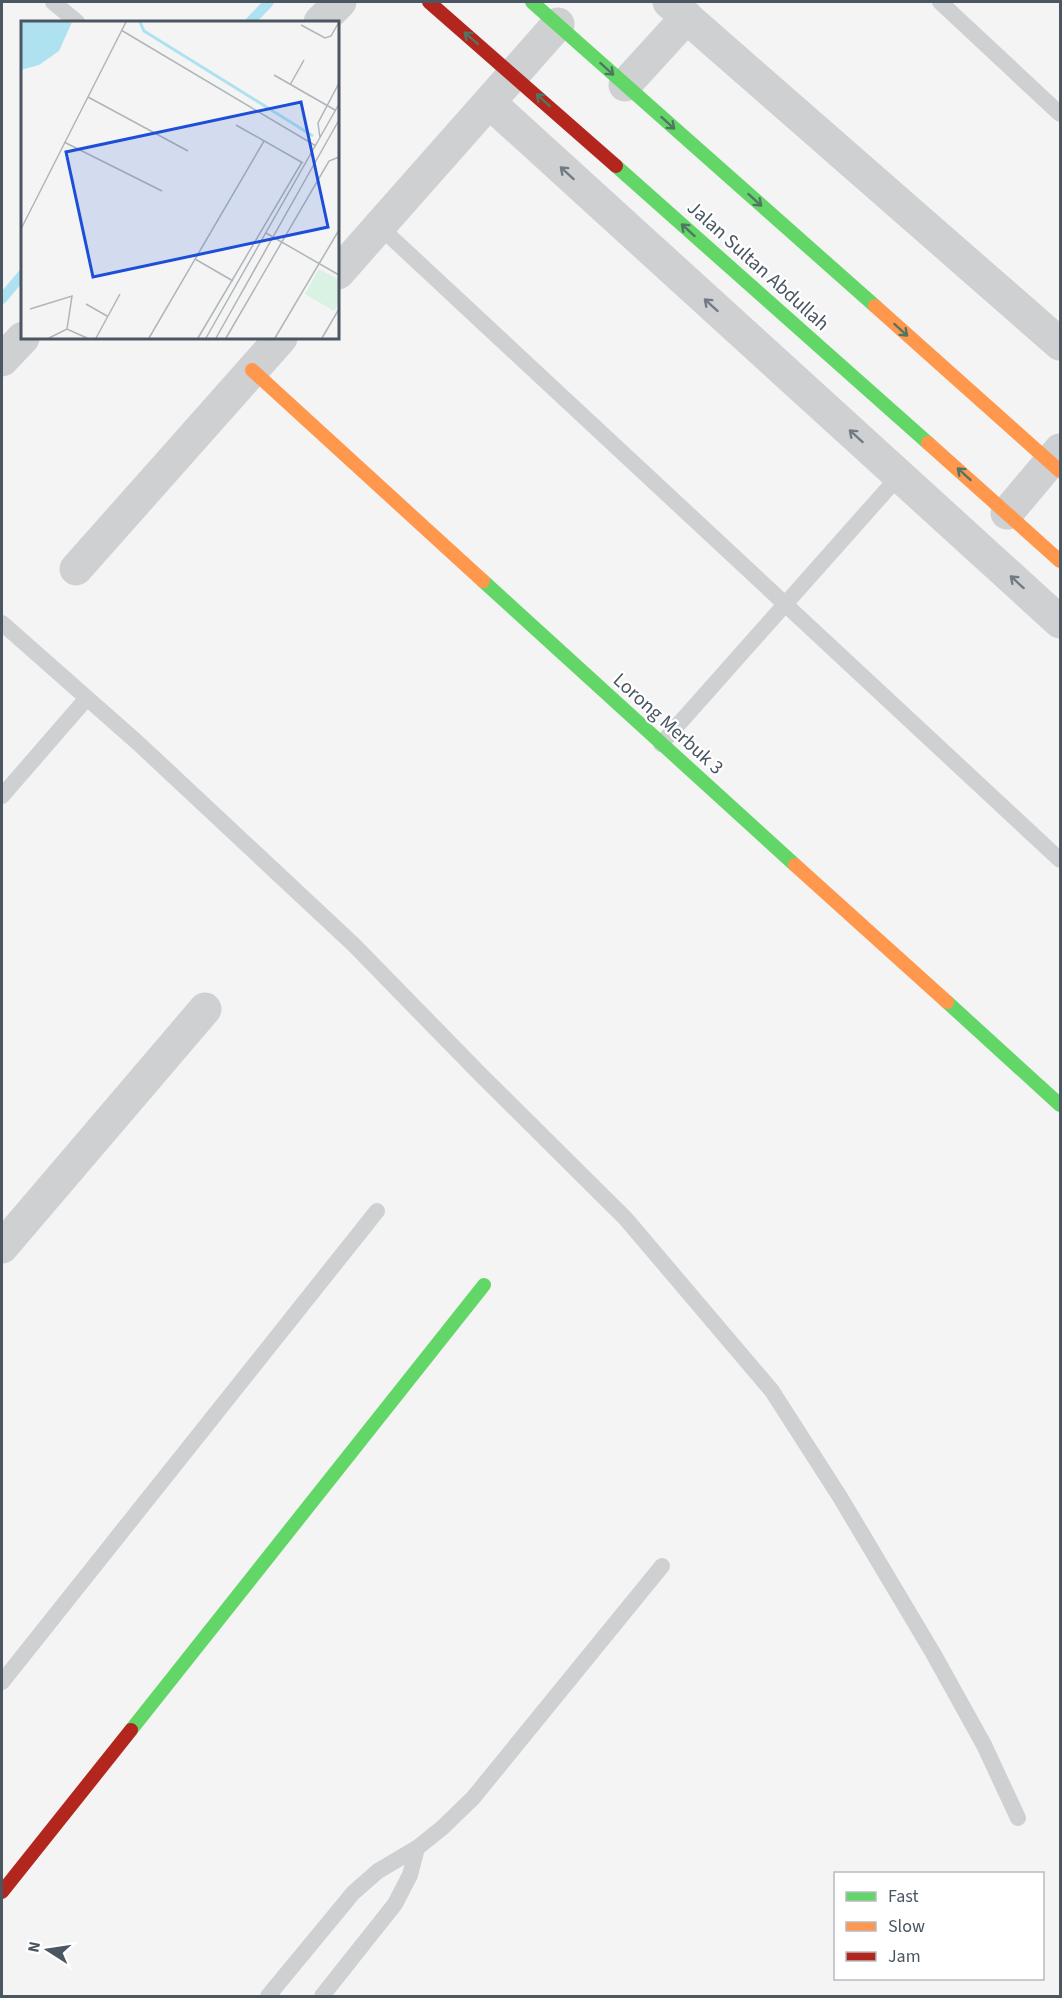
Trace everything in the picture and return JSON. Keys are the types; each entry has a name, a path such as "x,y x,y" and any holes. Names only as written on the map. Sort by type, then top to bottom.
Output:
{"street":[{"path":"321,21 340,2"},
{"name":"Jalan Sultan Abdullah","path":"429,2 513,74 1060,561"},
{"path":"532,2 1057,461 1007,513"},
{"path":"625,85 686,7 1060,344"},
{"path":"339,272 558,24"},
{"path":"489,102 1060,622"},
{"path":"2,360 22,339"},
{"path":"76,569 280,339"},
{"name":"Lorong Merbuk 3","path":"252,370 1060,1105"},
{"path":"2,1247 205,1009"},
{"path":"2,1892 484,1285"}],"lane":[{"path":"53,2 76,21"},
{"path":"940,2 1060,114"},
{"path":"379,226 1060,860"},
{"path":"661,744 899,476"},
{"path":"2,624 138,743 354,945 618,1211 772,1391 840,1497 933,1653 984,1744 1018,1818"},
{"path":"2,795 87,698"},
{"path":"2,1683 377,1211"},
{"path":"268,1996 353,1893 378,1871 417,1848 442,1828 472,1798 662,1566"},
{"path":"322,1996 394,1904 410,1875 417,1848"}],"waterway":[{"path":"251,21 269,2"},
{"path":"2,299 21,276"}],"traffic: fast":[{"path":"532,2 875,306"},
{"path":"616,166 928,443"},
{"path":"483,581 795,865"},
{"path":"947,1002 1060,1105"},
{"path":"131,1730 484,1285"}],"traffic: slow":[{"path":"875,306 1060,471"},
{"path":"252,370 483,581"},
{"path":"928,443 1060,561"},
{"path":"795,865 947,1002"}],"traffic: jam":[{"path":"429,2 616,166"},
{"path":"2,1892 131,1730"}]}
